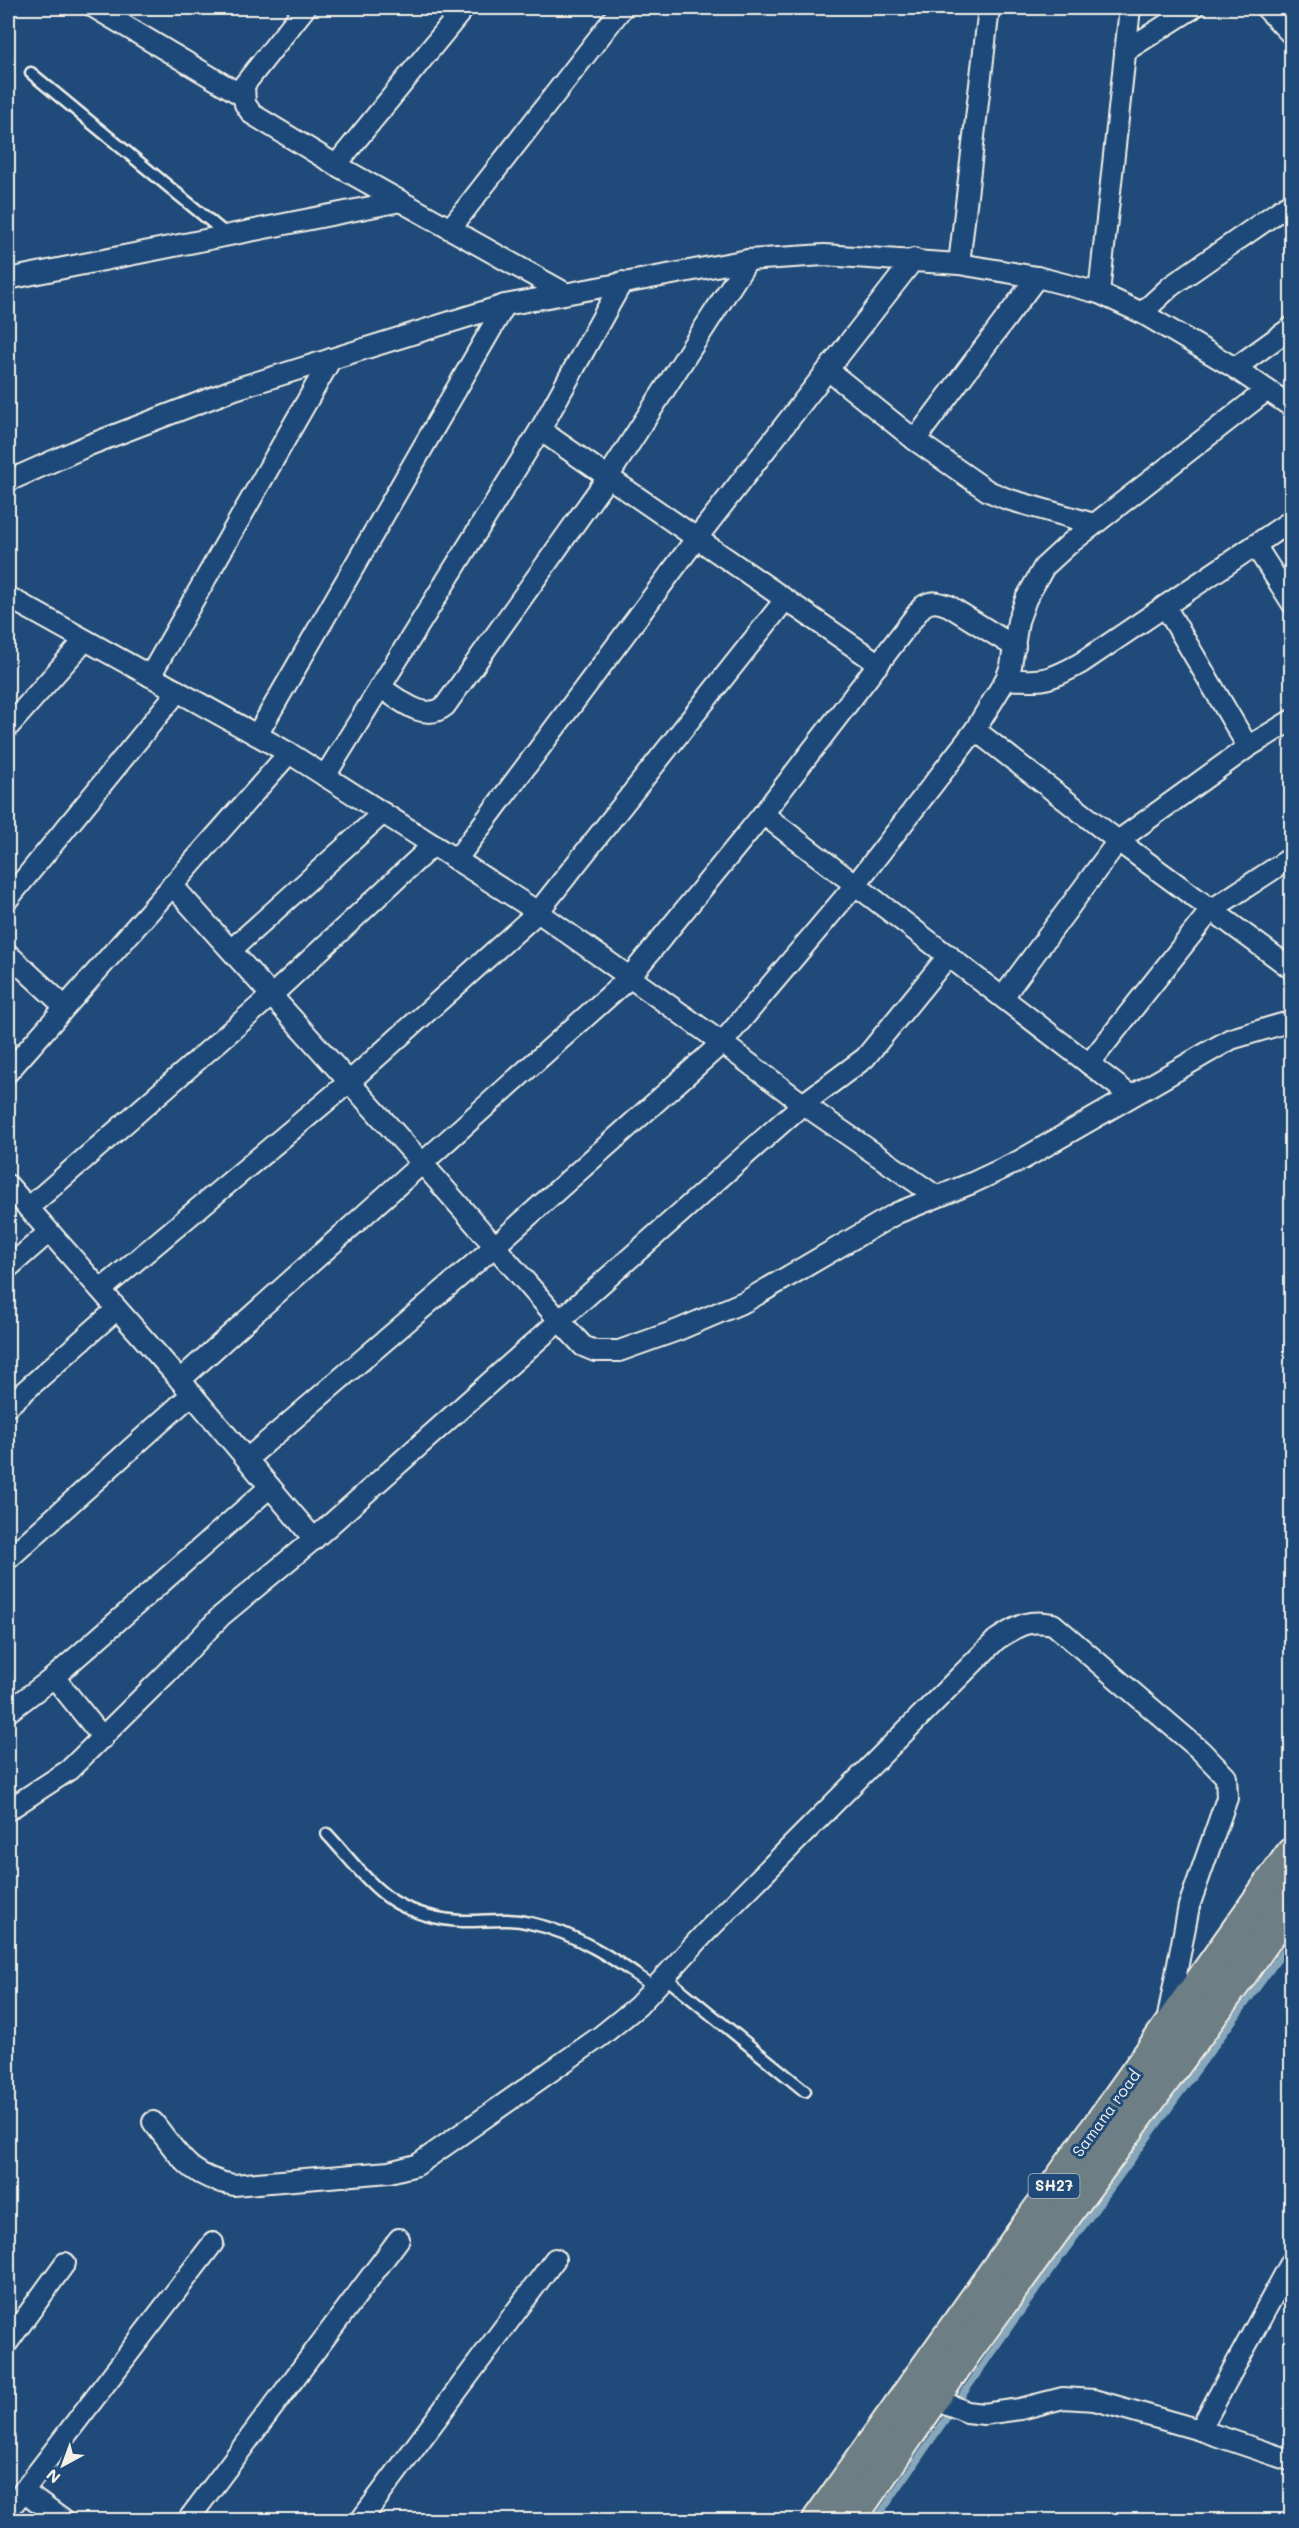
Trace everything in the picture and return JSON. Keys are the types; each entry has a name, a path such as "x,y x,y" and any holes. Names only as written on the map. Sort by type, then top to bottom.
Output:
{"main road":[{"name":"Samana road","path":"819,2520 1292,1854"},
{"name":"Samana road","path":"849,2520 933,2398 1292,1901"}],"street":[{"path":"95,8 243,96"},
{"path":"306,8 244,85 245,104 252,114 336,165 565,293"},
{"path":"336,165 464,8"},
{"path":"450,229 622,8"},
{"path":"959,264 989,8"},
{"path":"1099,293 1130,8"},
{"path":"1125,51 1193,8"},
{"path":"1266,8 1292,34"},
{"path":"8,279 401,201"},
{"path":"1142,314 1171,286 1292,202"},
{"path":"8,481 89,445 224,393 505,305 748,260 824,255 914,259 959,264 1037,277 1099,293 1142,314 1235,368 1292,407"},
{"path":"456,860 696,539 914,259"},
{"path":"380,687 429,714 445,706 608,477 748,260"},
{"path":"915,440 1037,277"},
{"path":"326,776 540,430 622,282"},
{"path":"257,735 505,305"},
{"path":"1235,368 1292,327"},
{"path":"150,676 331,359"},
{"path":"828,370 915,440 988,491 1007,499 1094,524"},
{"path":"247,1459 495,1246 722,1043 856,884 975,730 1006,679 1015,647 1018,621 1034,582 1044,567 1094,524 1267,390"},
{"path":"540,430 879,664"},
{"path":"1006,679 1038,682 1056,677 1081,663 1292,520"},
{"path":"1255,545 1292,603"},
{"path":"8,597 289,753 538,912 722,1043 803,1104 936,1196"},
{"path":"101,1290 349,1082 538,912 785,600"},
{"path":"8,1559 186,1387 423,1164 629,978 763,814 922,608 929,603 937,602 1015,647"},
{"path":"1165,606 1248,747"},
{"path":"8,726 85,640"},
{"path":"8,899 178,691"},
{"path":"1004,997 1118,841 1248,747 1292,720"},
{"path":"975,730 1118,841 1292,969"},
{"path":"8,1072 289,753"},
{"path":"231,950 382,813"},
{"path":"763,814 1131,1096"},
{"path":"27,1208 272,995 433,845"},
{"path":"1089,1064 1212,910 1292,857"},
{"path":"172,885 423,1164 559,1320 584,1346 595,1351 618,1351 678,1330 746,1301 897,1213 972,1183 1021,1160 1231,1039 1292,1021"},
{"path":"8,954 64,1006"},
{"path":"8,1810 69,1770 221,1616 314,1539 803,1104 865,1058 949,955"},
{"path":"8,1185 186,1387 314,1539"},
{"path":"8,1268 49,1232"},
{"path":"8,1406 117,1309"},
{"path":"8,1712 54,1677 270,1487"},
{"path":"153,2122 182,2159 198,2173 216,2181 234,2185 389,2172 417,2165 601,2036 638,2006 704,1934 996,1640 1034,1620 1053,1624 1200,1750 1226,1777 1227,1798 1189,1906 1165,2031"},
{"path":"54,1677 103,1738"},
{"path":"188,2520 399,2239"},
{"path":"8,2511 213,2243"},
{"path":"361,2520 555,2259"},
{"path":"1200,2430 1292,2261"},
{"path":"8,2342 65,2263"},
{"path":"933,2398 967,2412 984,2414 1078,2397 1200,2430 1292,2461"},
{"path":"23,2491 63,2520"}],"lane":[{"path":"31,73 226,234"},
{"path":"327,1834 380,1890 395,1902 442,1918 462,1921 505,1919 530,1923 569,1935 660,1982 805,2091"}],"waterway":[{"path":"876,2520 1011,2325 1292,1940"}]}
